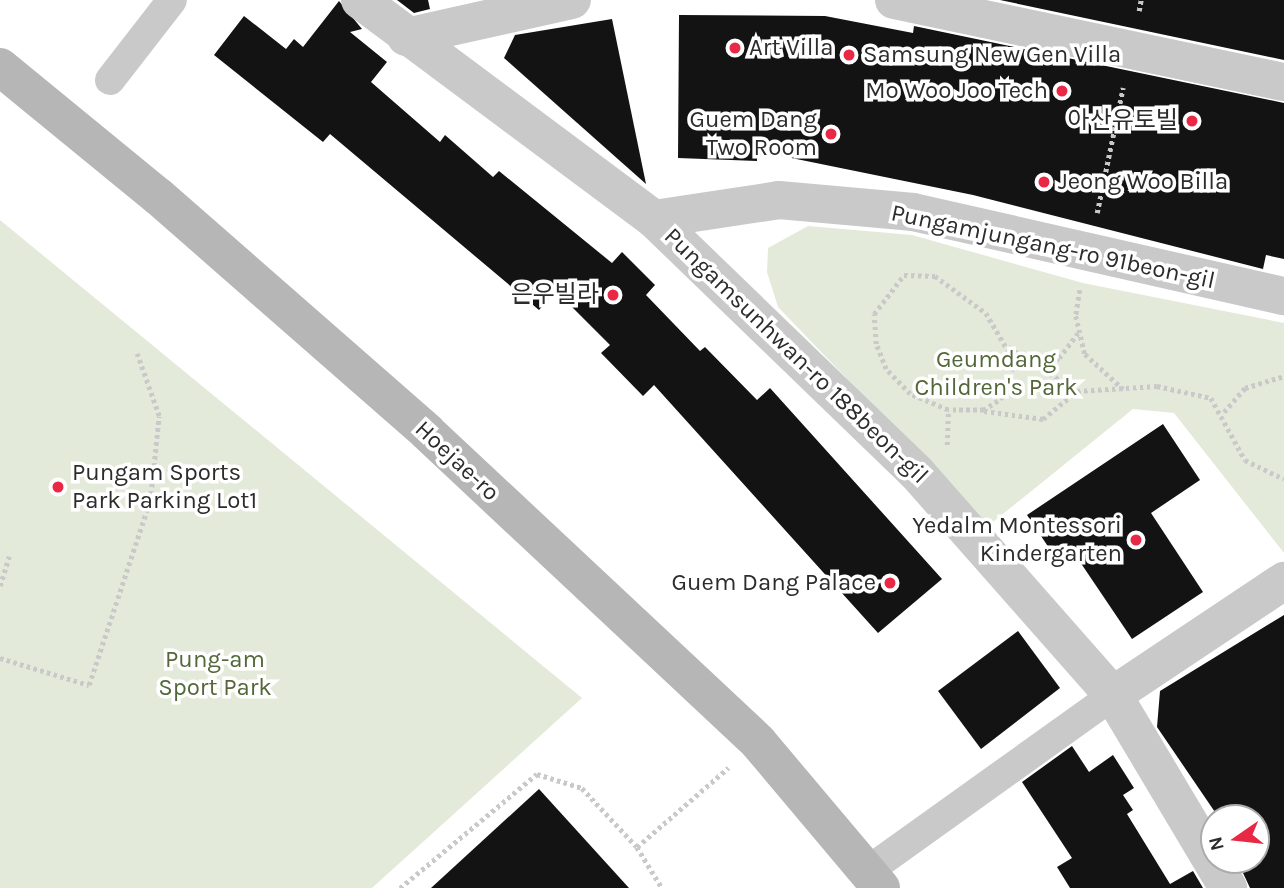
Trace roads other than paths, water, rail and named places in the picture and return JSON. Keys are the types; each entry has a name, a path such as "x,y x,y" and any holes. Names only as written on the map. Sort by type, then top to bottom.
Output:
{"main road":[{"name":"Hoejae-ro","path":"0,67 427,432 758,742 875,879"}],"street":[{"path":"110,80 172,0"},
{"name":"Pungamsunhwan-ro 188beon-gil","path":"360,0 406,37 654,219 971,528 1113,695 1228,888"},
{"path":"406,37 572,0"},
{"path":"894,0 1132,46 1284,82"},
{"name":"Pungamjungang-ro 91beon-gil","path":"654,219 779,200 913,212 1088,256 1284,296"},
{"path":"875,879 1113,695 1284,581"}],"place":[{"name":"Art Villa","path":"735,48"},
{"name":"Samsung New Gen Villa","path":"849,55"},
{"name":"Mo Woo Joo Tech","path":"1062,91"},
{"name":"아산유토빌","path":"1192,121"},
{"name":"Guem Dang Two Room","path":"831,134"},
{"name":"Jeong Woo Billa","path":"1044,182"},
{"name":"은우빌라","path":"613,295"},
{"name":"Pungam Sports Park Parking Lot1","path":"58,487"},
{"name":"Yedalm Montessori Kindergarten","path":"1136,540"},
{"name":"Guem Dang Palace","path":"890,583"}],"park label":[{"name":"Geumdang Children's Park","path":"996,374"},
{"name":"Pung-am Sport Park","path":"215,674"}]}
